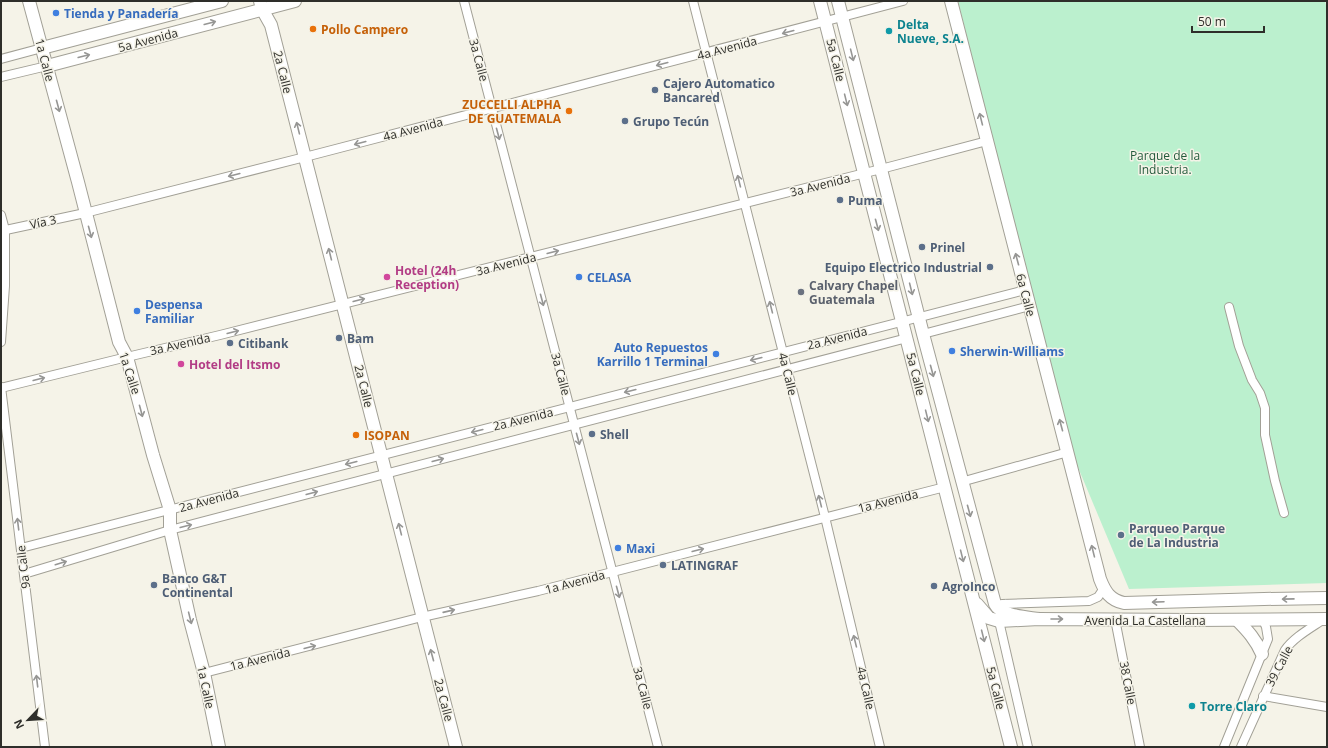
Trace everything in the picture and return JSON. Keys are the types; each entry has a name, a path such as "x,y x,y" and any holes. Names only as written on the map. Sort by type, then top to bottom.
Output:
{"main road":[{"name":"1a Calle","path":"29,1 119,342 127,356 153,455 170,510 170,530 190,620 204,673 219,747"},
{"name":"5a Avenida","path":"42,48 222,1"},
{"name":"5a Avenida","path":"46,66 267,4 295,1"},
{"name":"5a Calle","path":"820,1 1011,747"},
{"name":"5a Calle","path":"838,1 961,482 1000,610"},
{"name":"6a Calle","path":"951,1 1100,579 1104,588"},
{"name":"2a Calle","path":"267,4 456,747"},
{"name":"Avenida La Castellana","path":"1104,588 1111,598 1124,603 1327,598"},
{"path":"973,598 985,615 989,618 1000,610"},
{"path":"1263,620 1256,612 1257,607 1264,599"},
{"name":"Avenida La Castellana","path":"1000,610 1039,619 1325,619"},
{"path":"1237,620 1253,637 1262,654"}],"street":[{"name":"3a Calle","path":"464,1 658,747"},
{"name":"4a Calle","path":"693,1 783,352 880,747"},
{"name":"4a Avenida","path":"86,213 305,158 903,1"},
{"name":"5a Avenida","path":"1,58 42,48"},
{"name":"5a Avenida","path":"1,77 46,66"},
{"name":"3a Avenida","path":"1,387 220,335 745,204 881,170 986,141"},
{"name":"Vía 3","path":"3,230 86,213"},
{"path":"1,215 5,286 1,342"},
{"name":"2a Avenida","path":"21,548 1025,290"},
{"path":"923,334 1030,306"},
{"path":"1229,307 1239,346 1252,380 1260,392 1265,408 1265,435 1284,513"},
{"name":"2a Avenida","path":"24,574 170,530 907,338"},
{"name":"9a Calle","path":"1,387 45,747"},
{"path":"961,482 1068,452"},
{"name":"1a Avenida","path":"204,673 422,617 538,591 944,486"},
{"name":"Avenida La Castellana","path":"1000,610 1089,601 1098,597 1104,588"},
{"name":"5a Calle","path":"1000,610 1028,747"},
{"name":"38 Calle","path":"1115,619 1140,747"},
{"name":"39 Calle","path":"1241,747 1263,696 1289,644 1325,619"},
{"name":"39 Calle","path":"1224,747 1268,639 1263,620"},
{"path":"1263,696 1327,707"}],"green space":[{"name":"Parque de la Industria.","path":"958,1 1325,1 1327,9 1327,583 1129,589 1072,453"}],"place":[{"name":"Tienda y Panadería","path":"56,13"},
{"name":"Pollo Campero","path":"313,29"},
{"name":"Delta Nueve, S.A.","path":"889,31"},
{"name":"Cajero Automatico Bancared","path":"655,90"},
{"name":"ZUCCELLI ALPHA DE GUATEMALA","path":"569,111"},
{"name":"Grupo Tecún","path":"625,121"},
{"name":"Puma","path":"840,200"},
{"name":"Prinel","path":"922,247"},
{"name":"Equipo Electrico Industrial","path":"990,267"},
{"name":"Hotel (24h Reception)","path":"387,277"},
{"name":"CELASA","path":"579,277"},
{"name":"Calvary Chapel Guatemala","path":"801,292"},
{"name":"Despensa Familiar","path":"137,311"},
{"name":"Bam","path":"339,338"},
{"name":"Citibank","path":"230,343"},
{"name":"Sherwin-Williams","path":"952,351"},
{"name":"Auto Repuestos Karrillo 1 Terminal","path":"716,354"},
{"name":"Hotel del Itsmo","path":"181,364"},
{"name":"Shell","path":"592,434"},
{"name":"ISOPAN","path":"356,435"},
{"name":"Parqueo Parque de La Industria","path":"1121,535"},
{"name":"Maxi","path":"618,548"},
{"name":"LATINGRAF","path":"663,565"},
{"name":"Banco G&T Continental","path":"154,585"},
{"name":"AgroInco","path":"934,586"},
{"name":"Torre Claro","path":"1192,706"}]}
